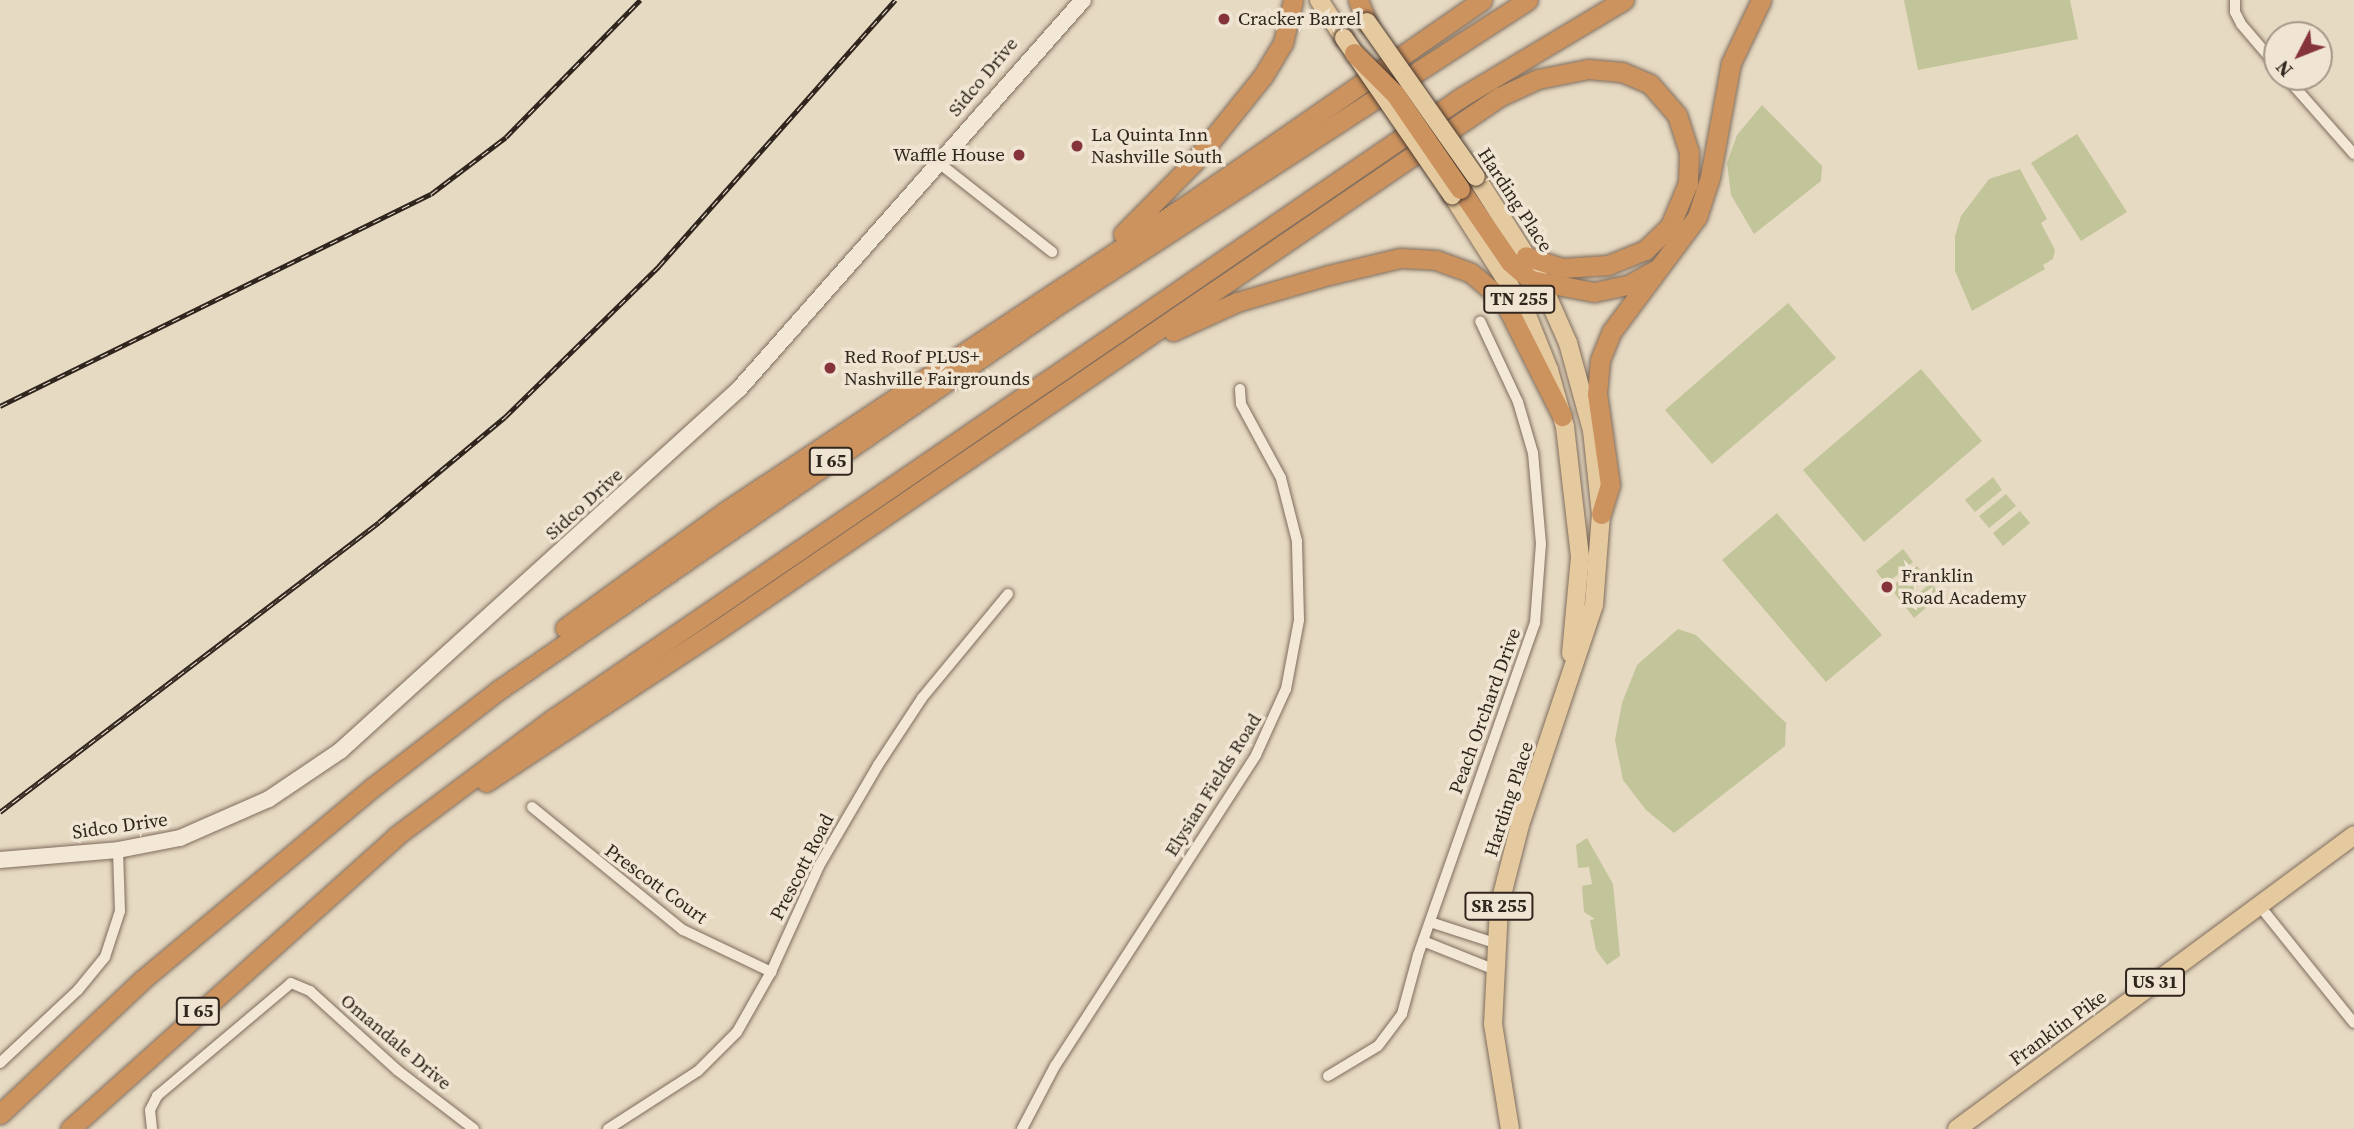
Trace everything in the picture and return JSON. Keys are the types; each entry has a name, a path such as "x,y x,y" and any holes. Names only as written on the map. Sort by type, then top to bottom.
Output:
{"highway":[{"path":"1058,289 1145,215 1193,163 1278,53 1290,24 1293,0"},
{"path":"1358,0 1367,22"},
{"path":"162,963 238,886 396,753 726,511 1482,0"},
{"name":"I 65","path":"0,1114 162,963 373,787 500,689 1062,302 1528,0"},
{"name":"I 65","path":"71,1129 396,836 554,718 1460,98 1624,0"},
{"path":"1601,514 1610,485 1597,394 1600,360 1612,331 1674,253 1703,204 1731,63 1761,0"},
{"path":"1349,45 1395,94 1456,192 1515,268 1542,284 1579,292 1615,289 1649,274 1674,253"},
{"path":"328,895 451,804 719,629 1514,89 1550,75 1588,69 1642,79 1671,106 1687,142 1688,183 1674,221 1644,250 1608,265 1562,268 1526,256"},
{"path":"1094,372 1252,297 1376,262 1427,259 1471,273 1504,301 1562,416"}],"main road":[{"name":"Sidco Drive","path":"8,859 118,850 180,838 230,820 292,786 340,751 712,416 793,332 993,97 1083,0"},
{"path":"1319,0 1349,45"},
{"name":"Harding Place","path":"1352,0 1476,177 1542,284 1584,395 1601,514 1594,605 1515,845 1495,943 1495,1052 1510,1129"},
{"name":"Harding Place","path":"1456,192 1525,310 1549,370 1562,416 1572,463 1580,557 1567,692"},
{"name":"Franklin Pike","path":"1956,1129 2354,835"}],"street":[{"path":"2235,0 2235,12 2241,24 2263,50"},
{"path":"2298,91 2354,154"},
{"path":"939,163 1052,252"},
{"name":"Peach Orchard Drive","path":"1328,1076 1351,1066 1392,1032 1402,1014 1423,941 1520,674 1538,592 1539,515 1531,445 1518,402 1480,321"},
{"name":"Elysian Fields Road","path":"1022,1129 1055,1066 1256,755 1286,689 1299,620 1297,541 1281,478 1241,404 1240,389"},
{"name":"Prescott Road","path":"608,1129 719,1054 737,1032 771,972 819,866 878,765 922,698 1008,594"},
{"name":"Prescott Court","path":"532,807 683,930 771,972"},
{"path":"0,1063 78,990 105,957 120,911 118,850"},
{"path":"2259,905 2354,1023"},
{"path":"1430,922 1495,943"},
{"path":"1423,941 1493,969"},
{"name":"Omandale Drive","path":"152,1129 150,1107 164,1089 280,989 295,984 310,991 397,1070 474,1129"}],"green space":[{"path":"1904,0 2070,0 2078,39 1918,70"},
{"path":"1762,105 1822,166 1821,181 1754,234 1731,195 1727,163 1737,135"},
{"path":"2077,134 2127,212 2081,241 2031,163"},
{"path":"2020,169 2047,219 2041,223 2055,250 2053,259 2043,265 2045,269 1972,311 1955,271 1955,236 1961,216 1989,179"},
{"path":"1788,303 1836,358 1712,464 1665,410"},
{"path":"1921,369 1982,441 1864,542 1803,470"},
{"path":"1993,477 2002,490 1975,512 1965,500"},
{"path":"2006,494 2016,506 1989,528 1979,516"},
{"path":"2020,511 2030,523 2003,546 1993,533"},
{"path":"1777,513 1882,635 1826,682 1722,560"},
{"path":"1903,549 1913,562 1886,584 1876,571"},
{"path":"1917,566 1927,578 1900,600 1890,588"},
{"path":"1931,583 1941,595 1914,618 1904,605"},
{"path":"1678,629 1696,635 1786,723 1785,746 1674,833 1646,810 1623,780 1615,740 1622,703 1637,665"},
{"path":"1587,838 1613,884 1620,956 1607,965 1596,950 1590,920 1595,919 1584,912 1582,886 1592,884 1589,867 1578,868 1576,845"}],"railway":[{"path":"0,406 431,194 506,137 640,0"},
{"path":"0,812 379,522 505,417 659,266 895,0"}],"place":[{"name":"Cracker Barrel","path":"1224,19"},
{"name":"La Quinta Inn Nashville South","path":"1077,146"},
{"name":"Waffle House","path":"1019,155"},
{"name":"Red Roof PLUS+ Nashville Fairgrounds","path":"830,368"},
{"name":"Franklin Road Academy","path":"1887,587"}]}
